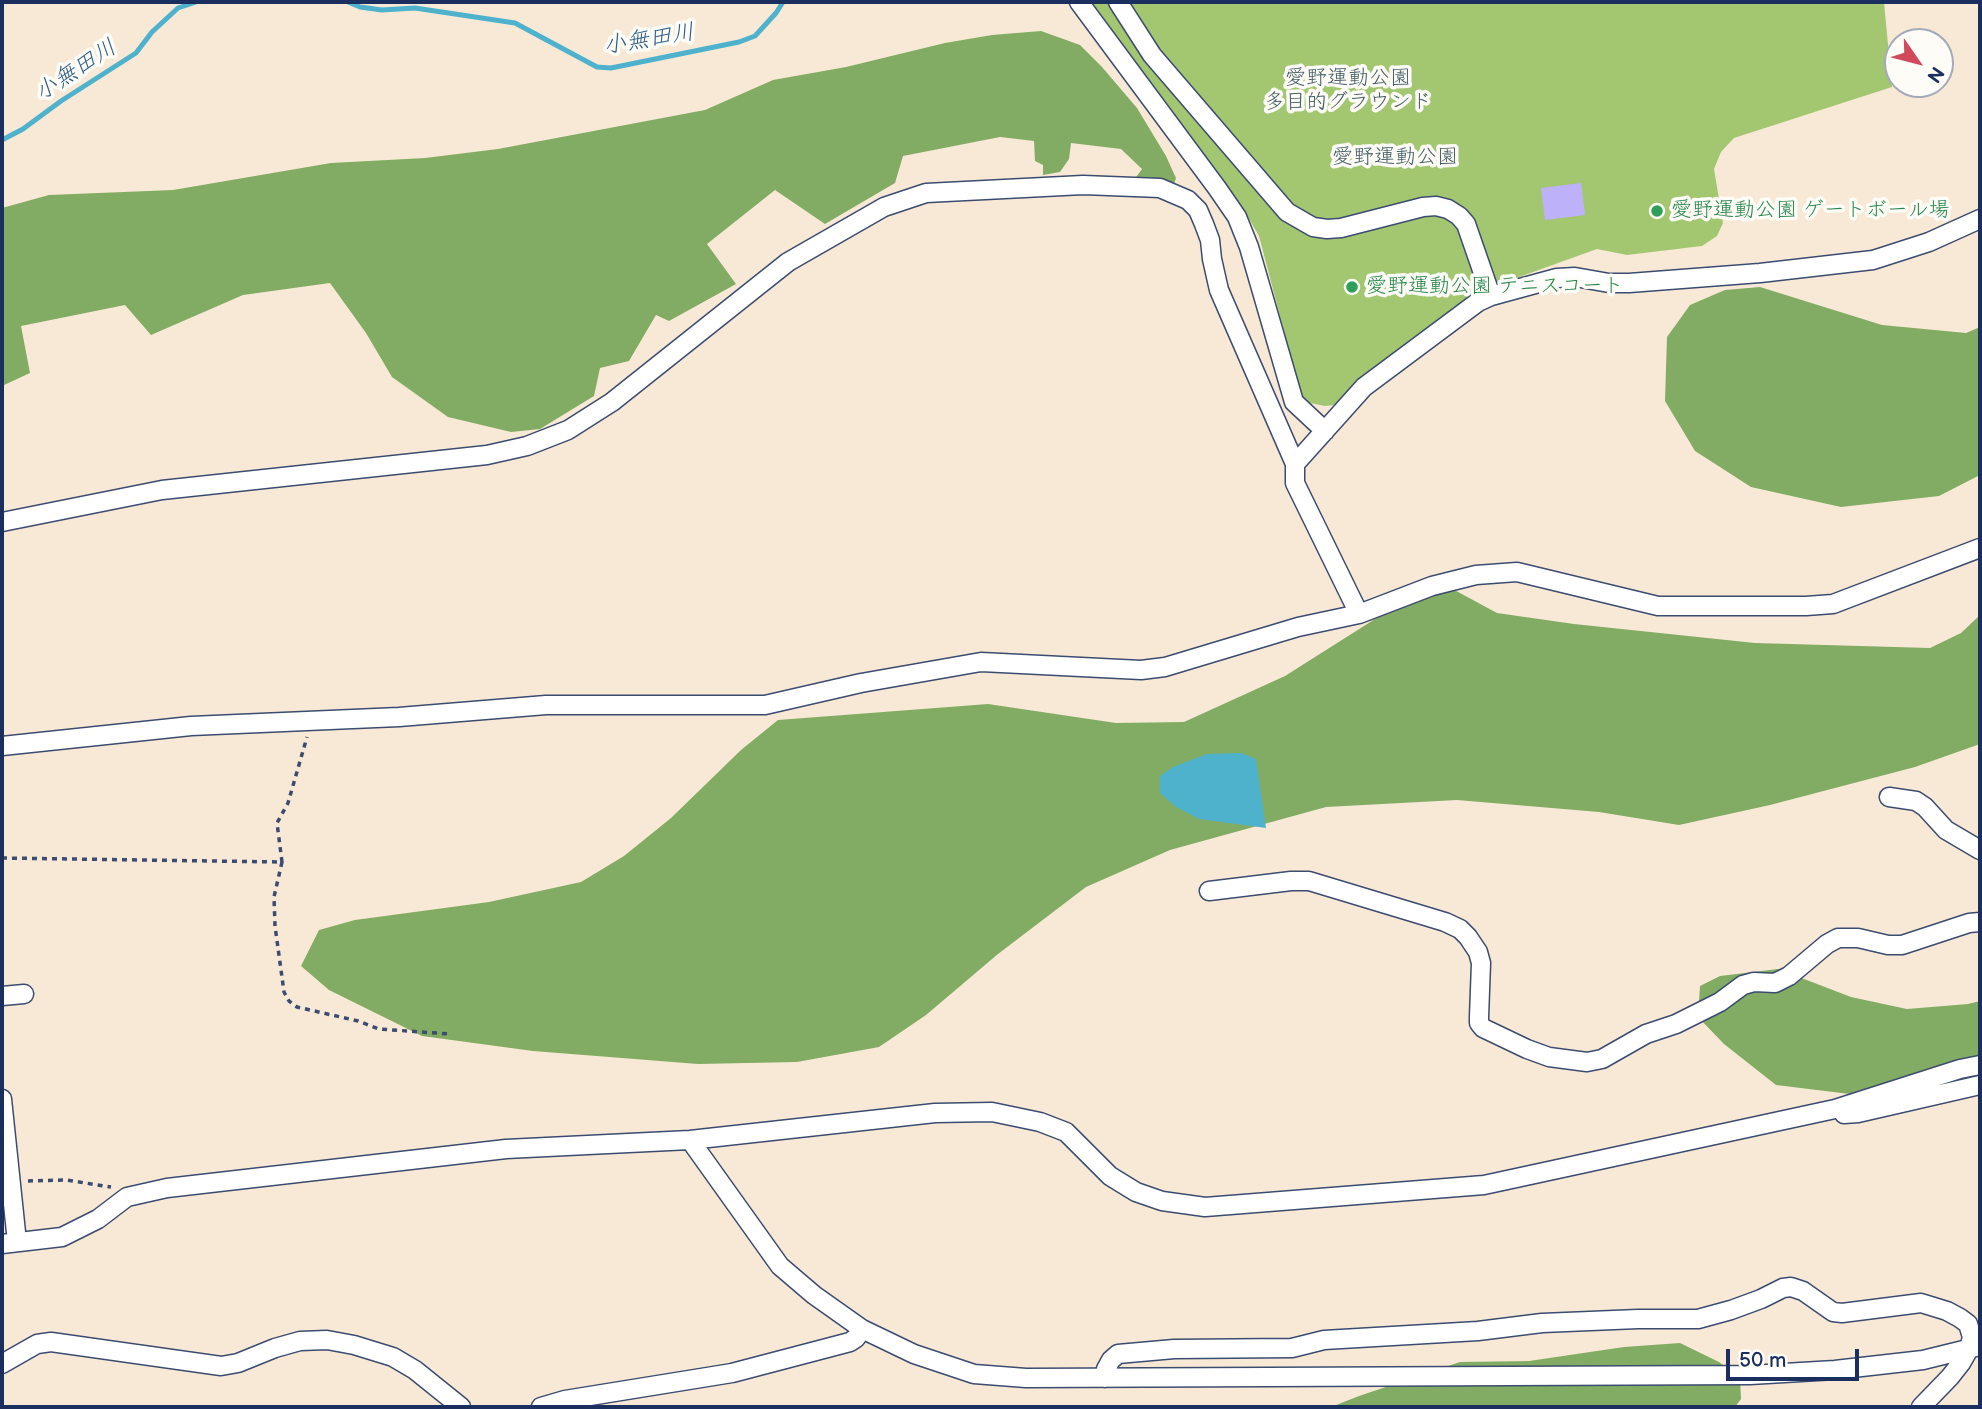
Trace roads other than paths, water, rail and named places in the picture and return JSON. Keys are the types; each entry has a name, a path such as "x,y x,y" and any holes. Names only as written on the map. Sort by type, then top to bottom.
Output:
{"street":[{"path":"1079,2 1237,217 1249,247 1294,401 1325,431"},
{"path":"1118,2 1152,55 1287,212 1313,227 1327,229 1341,228 1423,207 1448,209 1466,224 1491,296"},
{"path":"2,522 162,490 487,455 527,446 568,430 612,402 788,262 884,206 926,192 1083,185 1160,188 1188,200 1198,210 1210,240 1219,290 1295,464 1295,483 1359,614"},
{"path":"1295,464 1364,387 1478,302 1491,296 1557,278 1575,276 1609,283 1629,283 1760,273 1872,260 1929,242 1980,219"},
{"path":"2,746 191,726 399,717 546,705 765,705 861,683 981,662 1141,670 1165,667 1298,627 1359,614 1432,586 1476,575 1517,572 1658,606 1833,604 1980,548"},
{"path":"1889,797 1916,801 1947,830 1980,850"},
{"path":"1209,891 1309,881 1445,922 1460,929 1478,952 1481,963 1479,1023 1483,1028 1527,1049 1571,1062 1602,1059 1646,1034 1687,1019 1720,1002 1743,985 1755,982 1775,983 1788,976 1827,944 1838,939 1858,938 1888,945 1902,945 1969,923 1980,922"},
{"path":"2,996 23,994"},
{"path":"2,1099 10,1181 9,1243 62,1237 98,1219 127,1196 167,1188 506,1149 690,1140 935,1113 992,1112 1040,1122 1066,1132 1110,1176 1136,1192 1162,1201 1205,1207 1484,1185 1835,1109 1980,1065"},
{"path":"1835,1109 1844,1114 1858,1114 1980,1085"},
{"path":"690,1140 780,1266 814,1295 862,1329 914,1354 974,1374 1026,1378 1750,1375 1835,1370 1911,1361 1975,1347"},
{"path":"1105,1378 1106,1369 1118,1354 1174,1349 1292,1348 1324,1340 1478,1331 1542,1323 1698,1319 1731,1310 1791,1287 1803,1291 1833,1311 1842,1313 1921,1303 1934,1306 1968,1324 1975,1347"},
{"path":"541,1407 565,1400 732,1373 850,1342 862,1329"},
{"path":"2,1364 37,1344 51,1342 222,1366 300,1341 327,1340 393,1357 415,1370 461,1407"},
{"path":"1921,1407 1975,1347"}],"water":[{"path":"1241,753 1256,759 1266,828 1199,819 1176,807 1160,793 1160,776 1173,767 1207,754"}],"waterway":[{"name":"小無田川","path":"2,140 23,129 136,53 152,32 178,8 196,2"},
{"name":"小無田川","path":"348,2 360,7 382,10 415,8 515,23 597,67 611,68 739,42 755,36 783,2"}],"place":[{"name":"愛野運動公園 ゲートボール場","path":"1657,211"},
{"name":"愛野運動公園 テニスコート","path":"1352,287"}],"park label":[{"name":"愛野運動公園 多目的グラウンド","path":"1348,91"},
{"name":"愛野運動公園","path":"1395,158"}]}
